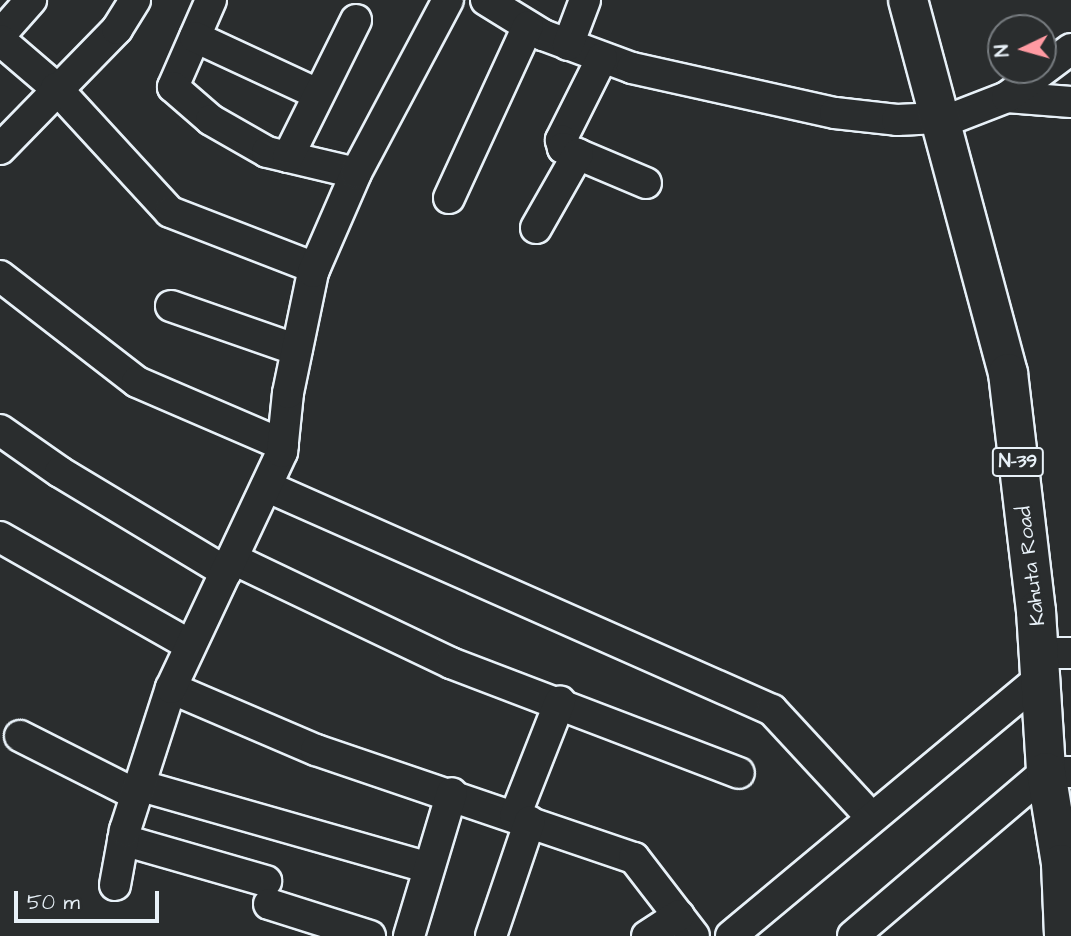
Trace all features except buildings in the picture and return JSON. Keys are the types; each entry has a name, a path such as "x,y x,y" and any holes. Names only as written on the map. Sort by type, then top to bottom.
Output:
{"highway":[{"name":"Kahuta Road","path":"908,0 1008,373 1051,661 1066,864 1064,936"}],"street":[{"path":"31,0 0,38 56,88 170,212 315,268"},
{"path":"0,149 56,88 117,29 135,0"},
{"path":"211,0 173,87 229,131 267,152 356,173"},
{"path":"115,885 123,839 137,789 171,688 188,644 268,487 283,445 297,350 315,268 356,173 448,0"},
{"path":"486,0 528,26 568,46 601,58 835,113 897,120 940,120 1007,97 1071,50"},
{"path":"568,46 585,0"},
{"path":"288,157 356,20"},
{"path":"449,198 528,26"},
{"path":"195,37 318,94"},
{"path":"601,58 562,140 563,148 646,183"},
{"path":"1007,97 1071,102"},
{"path":"536,228 578,154"},
{"path":"0,276 137,382 283,445"},
{"path":"171,306 297,350"},
{"path":"0,430 60,472 229,566 452,663 560,702 739,773"},
{"path":"268,487 772,710 871,817"},
{"path":"0,537 188,644"},
{"path":"731,936 1051,661"},
{"path":"171,688 316,750 452,793 634,858 686,925 647,936"},
{"path":"491,936 523,819 560,702"},
{"path":"20,736 137,789 426,867"},
{"path":"853,936 1058,772"},
{"path":"409,936 426,867 452,793"},
{"path":"123,839 268,893 370,936"}]}
